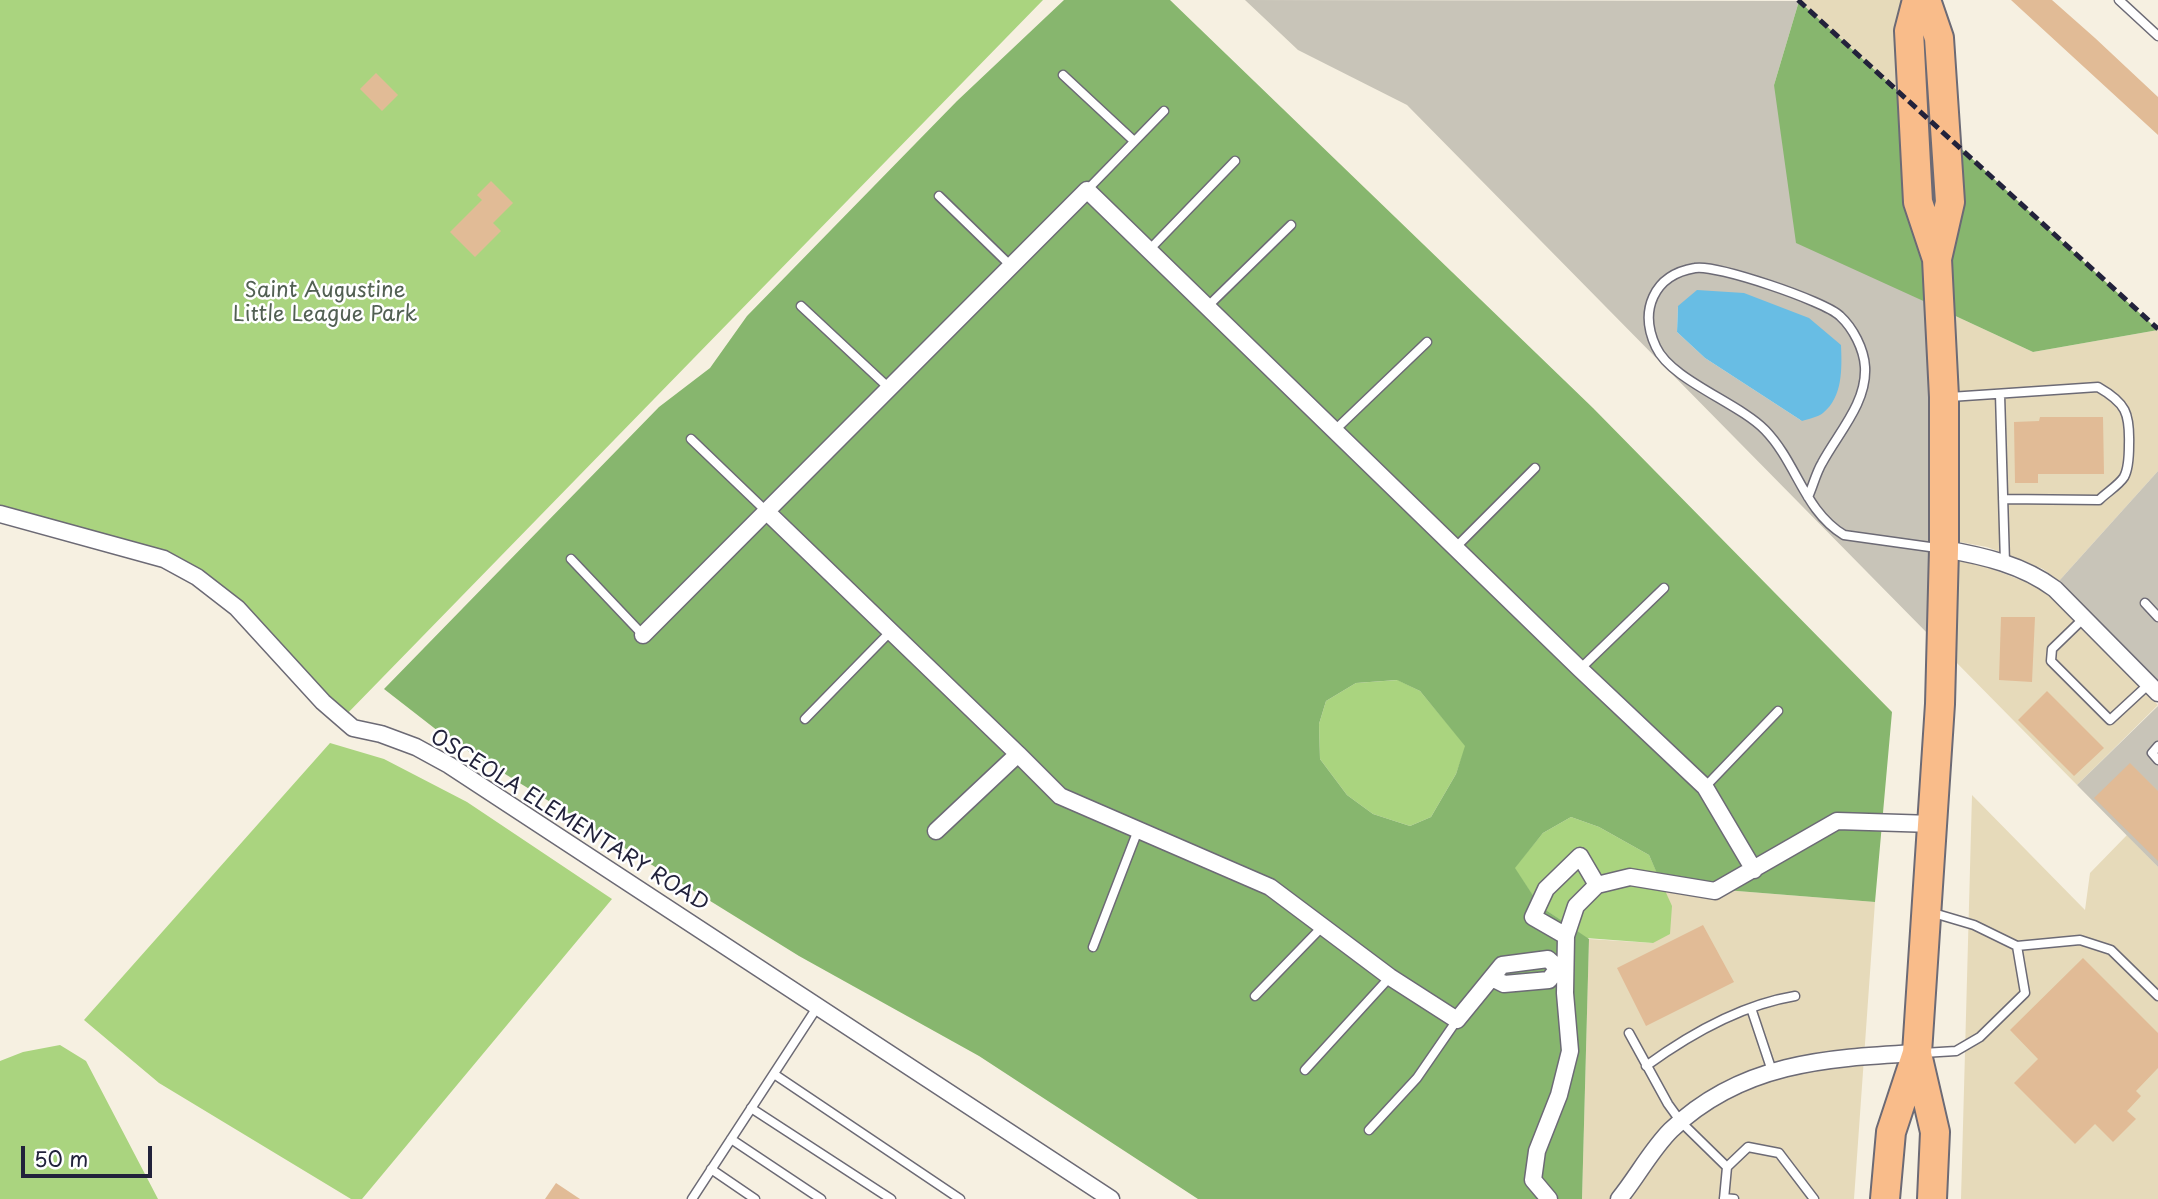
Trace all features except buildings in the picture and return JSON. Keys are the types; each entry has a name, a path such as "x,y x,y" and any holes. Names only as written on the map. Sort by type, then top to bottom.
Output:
{"highway":[{"path":"1917,0 1909,31 1917,202 1937,259"},
{"path":"1885,1199 1891,1132 1917,1053 1940,704 1944,397 1937,259 1950,202 1939,38 1926,0"},
{"path":"1917,1053 1935,1132 1932,1199"}],"street":[{"path":"643,635 1087,190 1705,787 1754,870"},
{"path":"766,511 1060,796 1270,887 1390,977 1457,1020 1492,978 1504,984 1549,980 1562,968"},
{"name":"OSCEOLA ELEMENTARY ROAD","path":"0,514 164,559 197,577 237,608 323,702 353,728 382,734 416,747 449,765 1111,1199"},
{"path":"1944,549 1985,556 2038,576 2055,589 2155,687"},
{"path":"936,831 1018,754"},
{"path":"1549,1199 1533,1180 1537,1152 1559,1095 1570,1051 1562,968 1566,936 1576,906 1597,885 1630,877 1715,891 1838,821 1933,824"},
{"path":"1566,936 1533,917 1546,889 1580,856 1597,885"},
{"path":"1619,1199 1663,1140 1681,1122 1736,1085 1772,1071 1834,1058 1917,1053"}],"lane":[{"path":"2119,0 2158,36"},
{"path":"1063,75 1134,141"},
{"path":"1087,190 1164,111"},
{"path":"1150,248 1235,161"},
{"path":"939,196 1011,266"},
{"path":"1208,307 1291,225"},
{"path":"1808,497 1821,464 1857,406 1864,385 1865,367 1860,347 1851,329 1840,315 1825,305 1727,272 1697,267 1662,282 1652,298 1648,314 1650,334 1658,352 1695,383 1741,411 1765,430 1788,460 1808,497 1816,511 1831,527 1844,535 1944,549"},
{"path":"801,306 889,388"},
{"path":"1335,430 1427,342"},
{"path":"1944,397 2098,387 2111,394 2122,406 2130,420 2129,456 2124,478 2099,500 2003,499"},
{"path":"2000,394 2005,564"},
{"path":"691,439 766,511"},
{"path":"1456,547 1535,468"},
{"path":"571,559 643,635"},
{"path":"1580,669 1664,588"},
{"path":"2145,603 2158,617"},
{"path":"2084,618 2052,649 2051,661 2110,720 2155,687"},
{"path":"805,719 891,631"},
{"path":"1705,787 1777,711"},
{"path":"2158,746 2152,753 2158,760"},
{"path":"1093,947 1138,830"},
{"path":"1927,911 1974,925 2017,946 2080,940 2111,950 2158,996"},
{"path":"1255,996 1322,927"},
{"path":"1917,1053 1956,1051 1980,1037 2025,993 2017,946"},
{"path":"1305,1070 1390,977"},
{"path":"1646,1066 1700,1031 1751,1007 1795,996"},
{"path":"692,1199 818,1006"},
{"path":"1751,1007 1772,1071"},
{"path":"1369,1130 1417,1078 1457,1020"},
{"path":"1629,1033 1660,1092 1681,1122 1727,1167"},
{"path":"774,1074 960,1199"},
{"path":"751,1108 891,1199"},
{"path":"731,1139 821,1199"},
{"path":"1734,1199 1724,1198 1727,1167 1748,1147 1779,1153 1814,1199"},
{"path":"711,1169 755,1199"}],"shaded area":[{"path":"1245,0 1799,1 1774,85 1930,304 1932,638 1407,105 1298,50","holes":["1678,306 1802,421 1705,358 1677,332"]},
{"path":"1907,0 1901,94 1799,1"},
{"path":"1949,313 2033,352 2158,330 2158,471 2059,581 2043,569 2019,559 1987,547 1954,541"},
{"path":"2158,471 2158,680 2059,581"},
{"path":"1953,560 1984,566 2034,585 2049,596 2158,705 2077,785 1951,657"},
{"path":"2158,706 2158,867 2077,785"},
{"path":"1972,795 2085,910 2090,873 2127,835 2158,867 2158,1199 1961,1199"},
{"path":"1662,885 1875,902 1854,1199 1582,1199 1589,939 1653,943"}],"green space":[{"name":"Saint Augustine Little League Park","path":"0,0 1043,0 342,719 197,577 0,514"},
{"path":"1064,0 1170,0 1593,408 1892,712 1875,902 1662,885 1649,855 1599,827 1571,817 1543,833 1515,868 1540,906 1589,939 1582,1199 1198,1199 979,1056 799,956 447,738 384,689 659,407 710,368 747,316 957,101","holes":["1397,680 1420,691 1465,746 1456,774 1431,817 1410,826 1373,814 1347,795 1320,759 1319,724 1326,701 1356,683"]},
{"path":"1799,1 1901,94 1927,258 1930,304 1796,243 1774,85"},
{"path":"1955,143 2158,330 2033,352 1949,313"},
{"path":"1398,680 1420,691 1466,746 1456,774 1431,817 1410,826 1373,814 1347,795 1320,759 1319,724 1326,701 1356,683"},
{"path":"330,743 384,759 467,802 612,899 362,1199 351,1199 159,1083 84,1020"},
{"path":"1571,817 1599,827 1649,855 1672,906 1670,934 1653,943 1586,938 1540,906 1514,868 1543,833"},
{"path":"60,1045 86,1061 158,1199 0,1199 0,1061 23,1052"}],"water":[{"path":"1697,290 1744,293 1809,318 1841,345 1840,382 1830,406 1821,414 1802,421 1705,358 1677,332 1678,306"}],"railway":[{"path":"1798,0 2158,329"}]}
